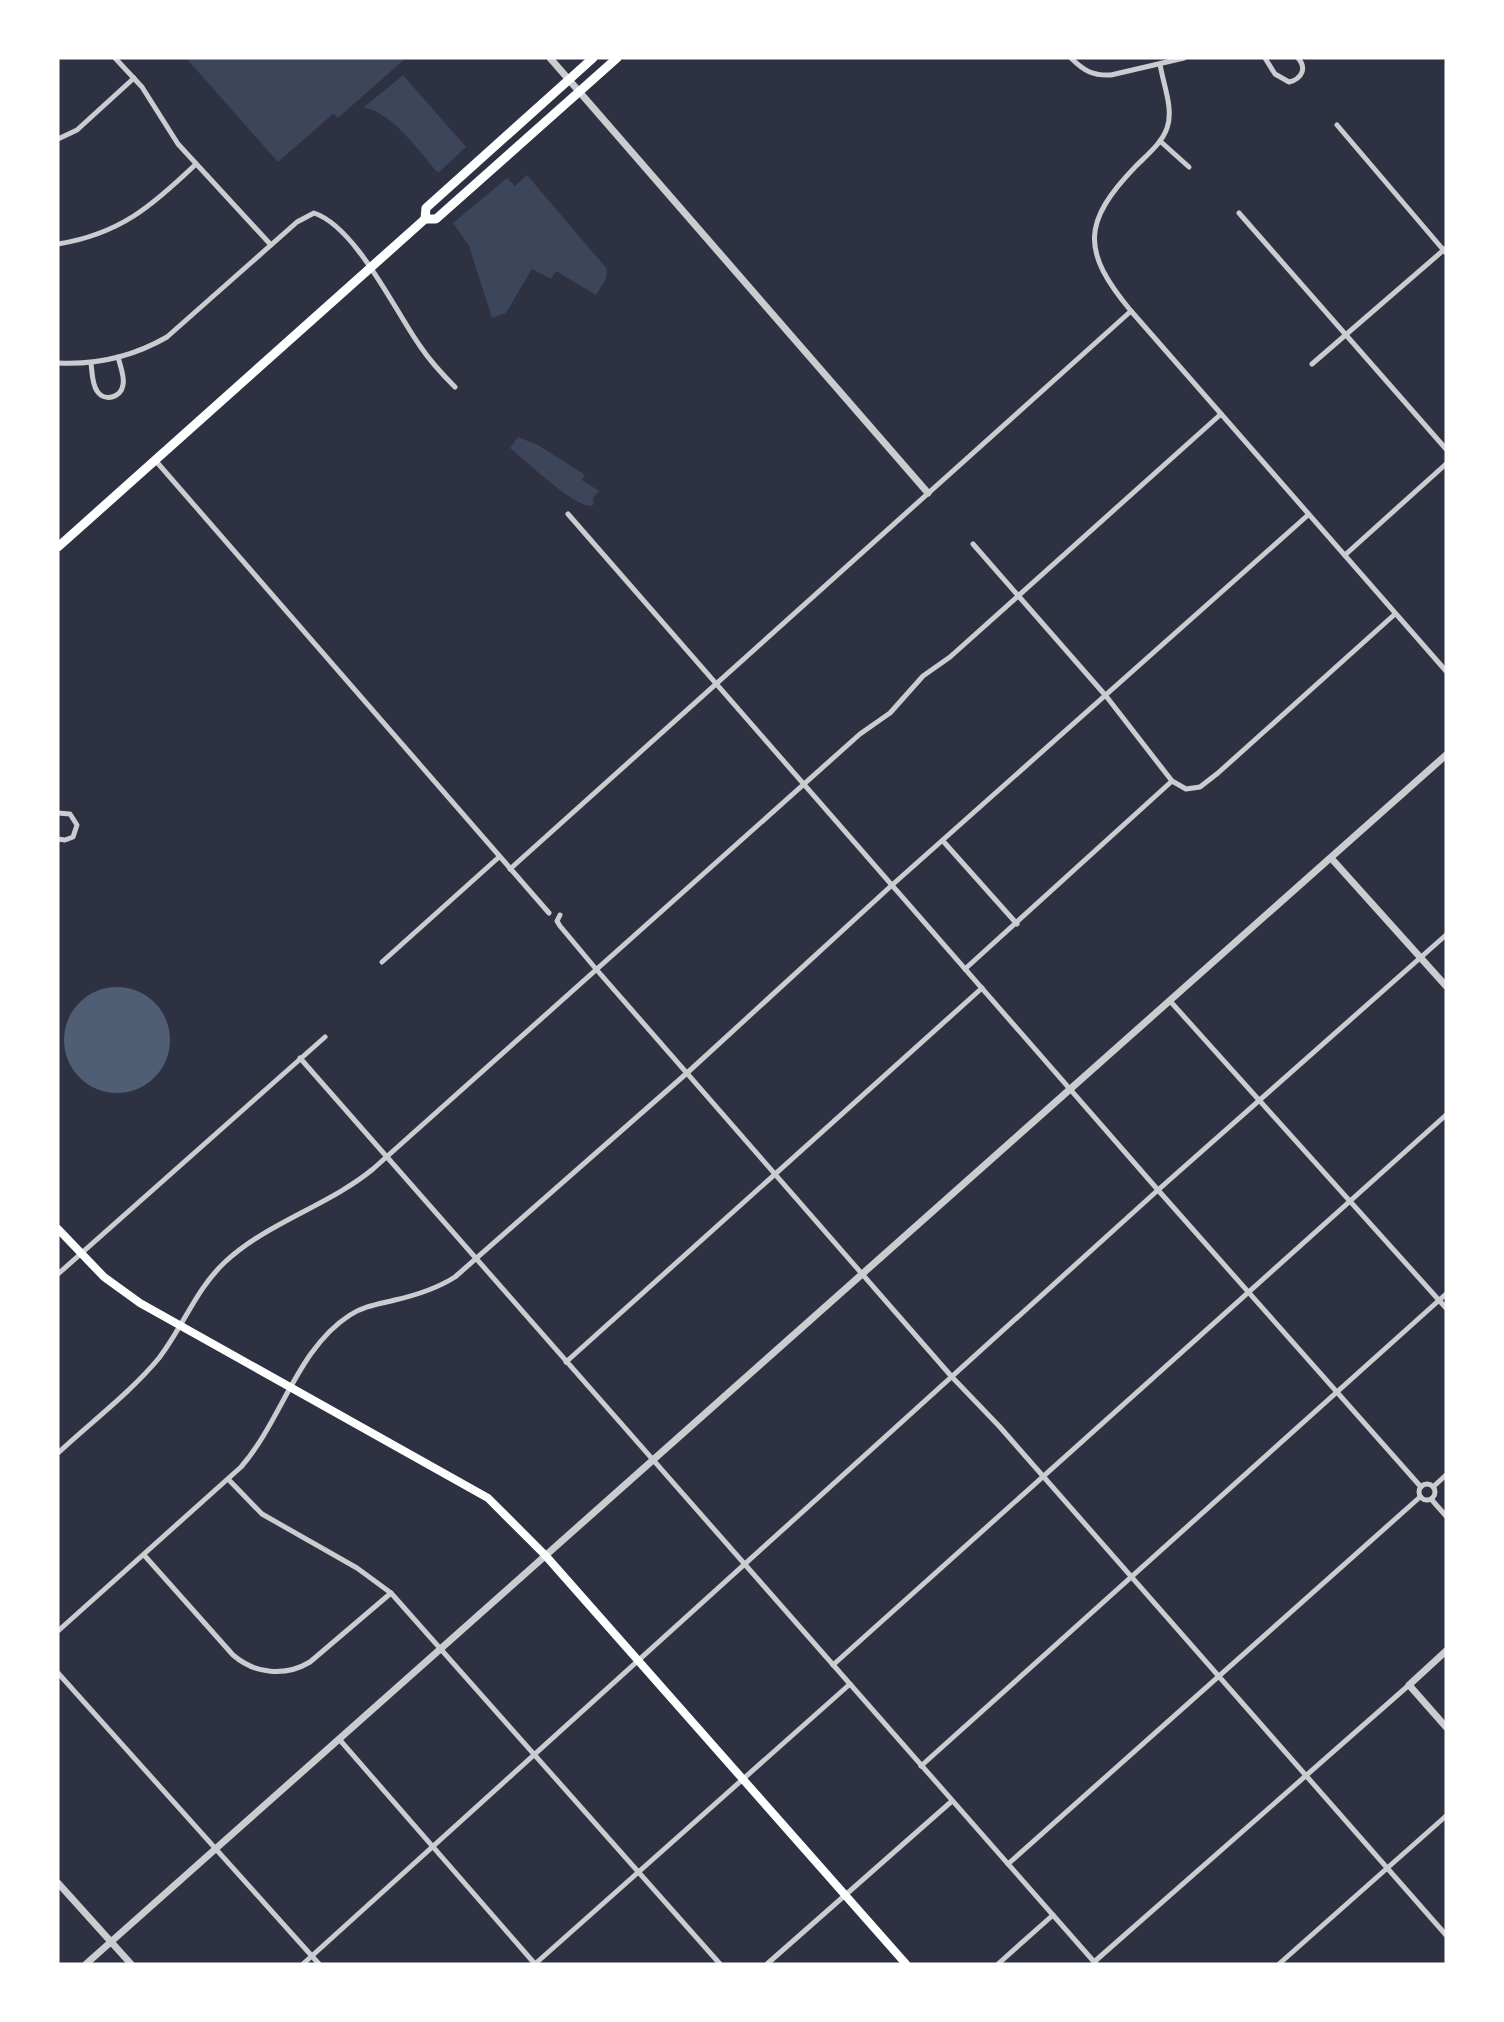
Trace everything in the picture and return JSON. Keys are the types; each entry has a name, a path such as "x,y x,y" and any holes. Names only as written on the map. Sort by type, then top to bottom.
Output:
{"main road":[{"path":"58,547 372,269 425,219 426,208 593,58"},
{"path":"425,219 436,219 617,58"},
{"path":"58,1229 80,1255 125,1294 488,1498 545,1555 906,1964"}],"street":[{"path":"115,58 134,78 167,128 196,164 271,245"},
{"path":"550,58 928,492"},
{"path":"1071,58 1085,71 1100,75 1111,75 1184,58"},
{"path":"1265,58 1275,74 1289,82 1303,73 1303,66 1298,58"},
{"path":"1160,64 1170,113 1168,127 1160,141 1115,188 1102,211 1094,242 1100,269 1130,311 1446,671"},
{"path":"58,139 77,130 134,78"},
{"path":"1312,364 1445,250 1337,125"},
{"path":"1160,141 1189,167"},
{"path":"58,244 101,234 133,218 167,192 196,164"},
{"path":"58,363 91,363 118,357 158,342 176,330 311,213 329,220 372,269 419,345 455,387"},
{"path":"1239,213 1446,449"},
{"path":"510,869 1130,311"},
{"path":"91,363 96,390 103,396 112,397 120,393 124,385 118,357"},
{"path":"58,1452 149,1369 163,1353 204,1284 239,1250 253,1239 352,1184 386,1158 860,734 890,713 923,676 950,657 1221,414"},
{"path":"155,460 549,914"},
{"path":"1345,555 1446,464"},
{"path":"568,514 1158,1191 1421,1487 1420,1497 1008,1864"},
{"path":"58,1632 228,1479 258,1445 316,1345 331,1329 349,1315 367,1307 420,1294 440,1286 476,1259 1308,515"},
{"path":"973,544 1106,696 1172,781 1189,789 1207,783 1395,614"},
{"path":"86,1964 1446,755"},
{"path":"965,970 1172,781"},
{"path":"58,814 70,814 77,825 72,837 65,841 58,839"},
{"path":"943,841 1017,924"},
{"path":"382,962 499,857"},
{"path":"1331,858 1446,986"},
{"path":"560,915 557,921 560,926 596,969 952,1377 1446,1935"},
{"path":"303,1964 1158,1191 1446,935"},
{"path":"566,1362 982,988"},
{"path":"1170,1001 1446,1308"},
{"path":"58,1274 325,1037"},
{"path":"300,1059 1095,1963 1446,1651"},
{"path":"833,1665 1446,1115"},
{"path":"920,1766 1446,1294"},
{"path":"1433,1487 1446,1475"},
{"path":"228,1479 262,1514 356,1569 391,1593 720,1964"},
{"path":"1421,1487 1427,1484 1433,1487"},
{"path":"1432,1499 1433,1487"},
{"path":"1420,1497 1425,1500 1432,1499"},
{"path":"1432,1499 1446,1516"},
{"path":"144,1555 233,1655 248,1665 271,1672 299,1669 310,1662 391,1593"},
{"path":"58,1673 319,1964"},
{"path":"339,1739 535,1964 850,1684"},
{"path":"1409,1685 1446,1727"},
{"path":"767,1964 952,1801"},
{"path":"1283,1963 1446,1816"},
{"path":"58,1883 131,1964"},
{"path":"998,1964 1053,1915"}],"shaded area":[{"path":"186,58 406,58 338,118 333,114 278,162"},
{"path":"403,75 466,147 438,173 394,124 373,110 363,108"},
{"path":"527,175 607,269 606,279 596,295 556,271 551,279 532,269 506,313 492,318 469,246 453,223 507,178 515,186"},
{"path":"518,437 538,445 585,475 582,480 599,491 593,498 594,504 591,506 573,499 510,448"},
{"path":"117,987 137,991 155,1002 166,1020 170,1040 166,1060 155,1078 137,1089 117,1093 97,1089 79,1078 68,1060 64,1040 68,1020 79,1002 97,991"}]}
